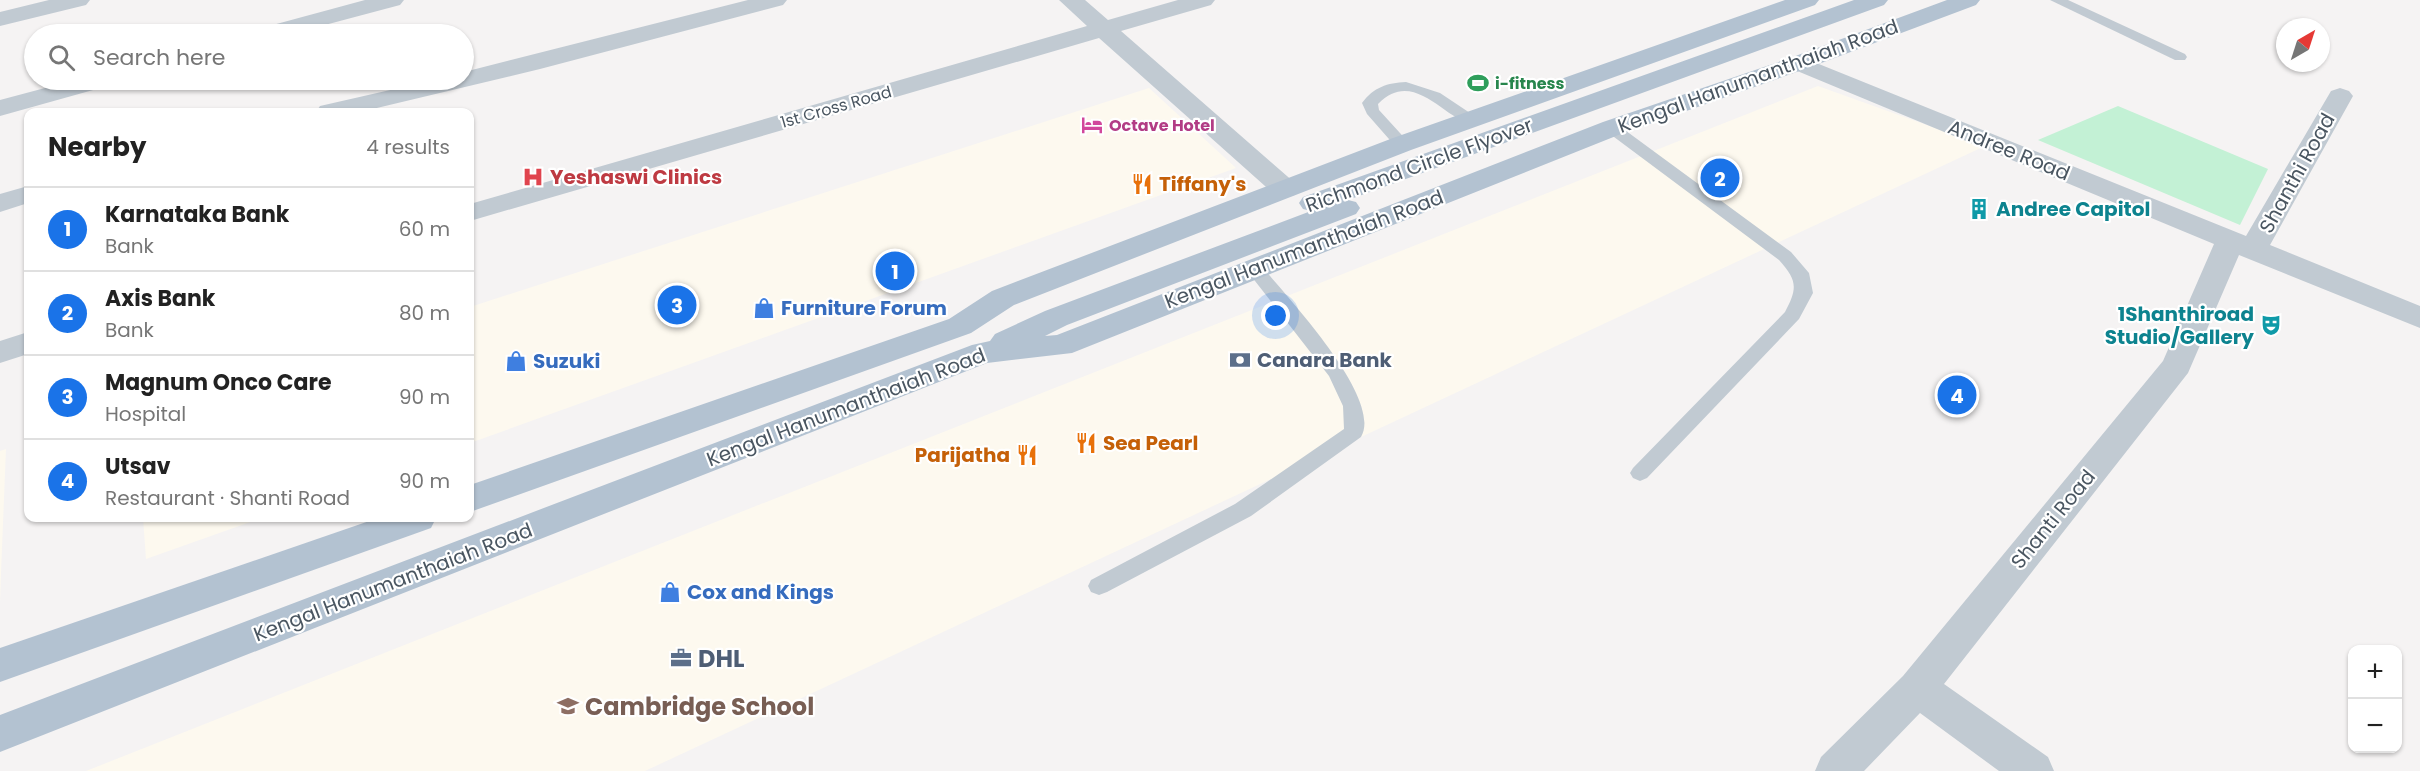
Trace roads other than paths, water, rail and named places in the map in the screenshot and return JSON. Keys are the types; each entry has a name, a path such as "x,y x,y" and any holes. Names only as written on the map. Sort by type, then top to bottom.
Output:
{"main road":[{"name":"Kengal Hanumanthaiah Road","path":"0,735 972,339 1003,298 1402,144 1807,0"},
{"name":"Richmond Circle Flyover","path":"972,339 1876,0"},
{"name":"Richmond Circle Flyover","path":"1046,310 1435,175 1920,0"},
{"name":"Kengal Hanumanthaiah Road","path":"474,499 972,339 1060,345 1612,128 1799,63 1968,0"},
{"path":"0,665 407,522"}],"street":[{"path":"0,19 78,0"},
{"path":"303,24 392,0"},
{"path":"474,78 775,0"},
{"path":"1071,0 1286,189"},
{"name":"1st Cross Road","path":"474,212 1203,0"},
{"name":"Andree Road","path":"1799,63 2420,318"},
{"path":"0,108 66,90"},
{"path":"346,108 422,90"},
{"name":"Shanthi Road","path":"2242,246 2340,96"},
{"path":"0,203 24,195"},
{"name":"Shanti Road","path":"1836,771 1917,688 2177,365 2242,246"},
{"path":"0,352 24,344"},
{"path":"1917,688 2033,771"}],"lane":[{"path":"2056,0 2180,57"},
{"path":"1402,144 1372,111 1370,103 1376,94 1388,89 1416,88 1443,100 1471,119"},
{"path":"1612,128 1785,256 1800,273 1804,294 1792,315 1640,473"},
{"path":"1099,586 1243,510 1354,432 1353,406 1338,373 1254,268"}],"place":[{"name":"i-fitness","path":"1478,83"},
{"name":"Octave Hotel","path":"1092,125"},
{"name":"Yeshaswi Clinics","path":"533,177"},
{"name":"Axis Bank","path":"1720,178"},
{"name":"Tiffany's","path":"1142,184"},
{"name":"Andree Capitol","path":"1979,209"},
{"name":"Karnataka Bank","path":"895,271"},
{"name":"Magnum Onco Care","path":"677,305"},
{"name":"Furniture Forum","path":"764,308"},
{"name":"1Shanthiroad Studio/Gallery","path":"2271,325"},
{"name":"Canara Bank","path":"1240,360"},
{"name":"Suzuki","path":"516,361"},
{"name":"Utsav","path":"1957,395"},
{"name":"Sea Pearl","path":"1086,443"},
{"name":"Parijatha","path":"1027,455"},
{"name":"Cox and Kings","path":"670,592"},
{"name":"DHL","path":"681,658"},
{"name":"Cambridge School","path":"568,706"}]}
